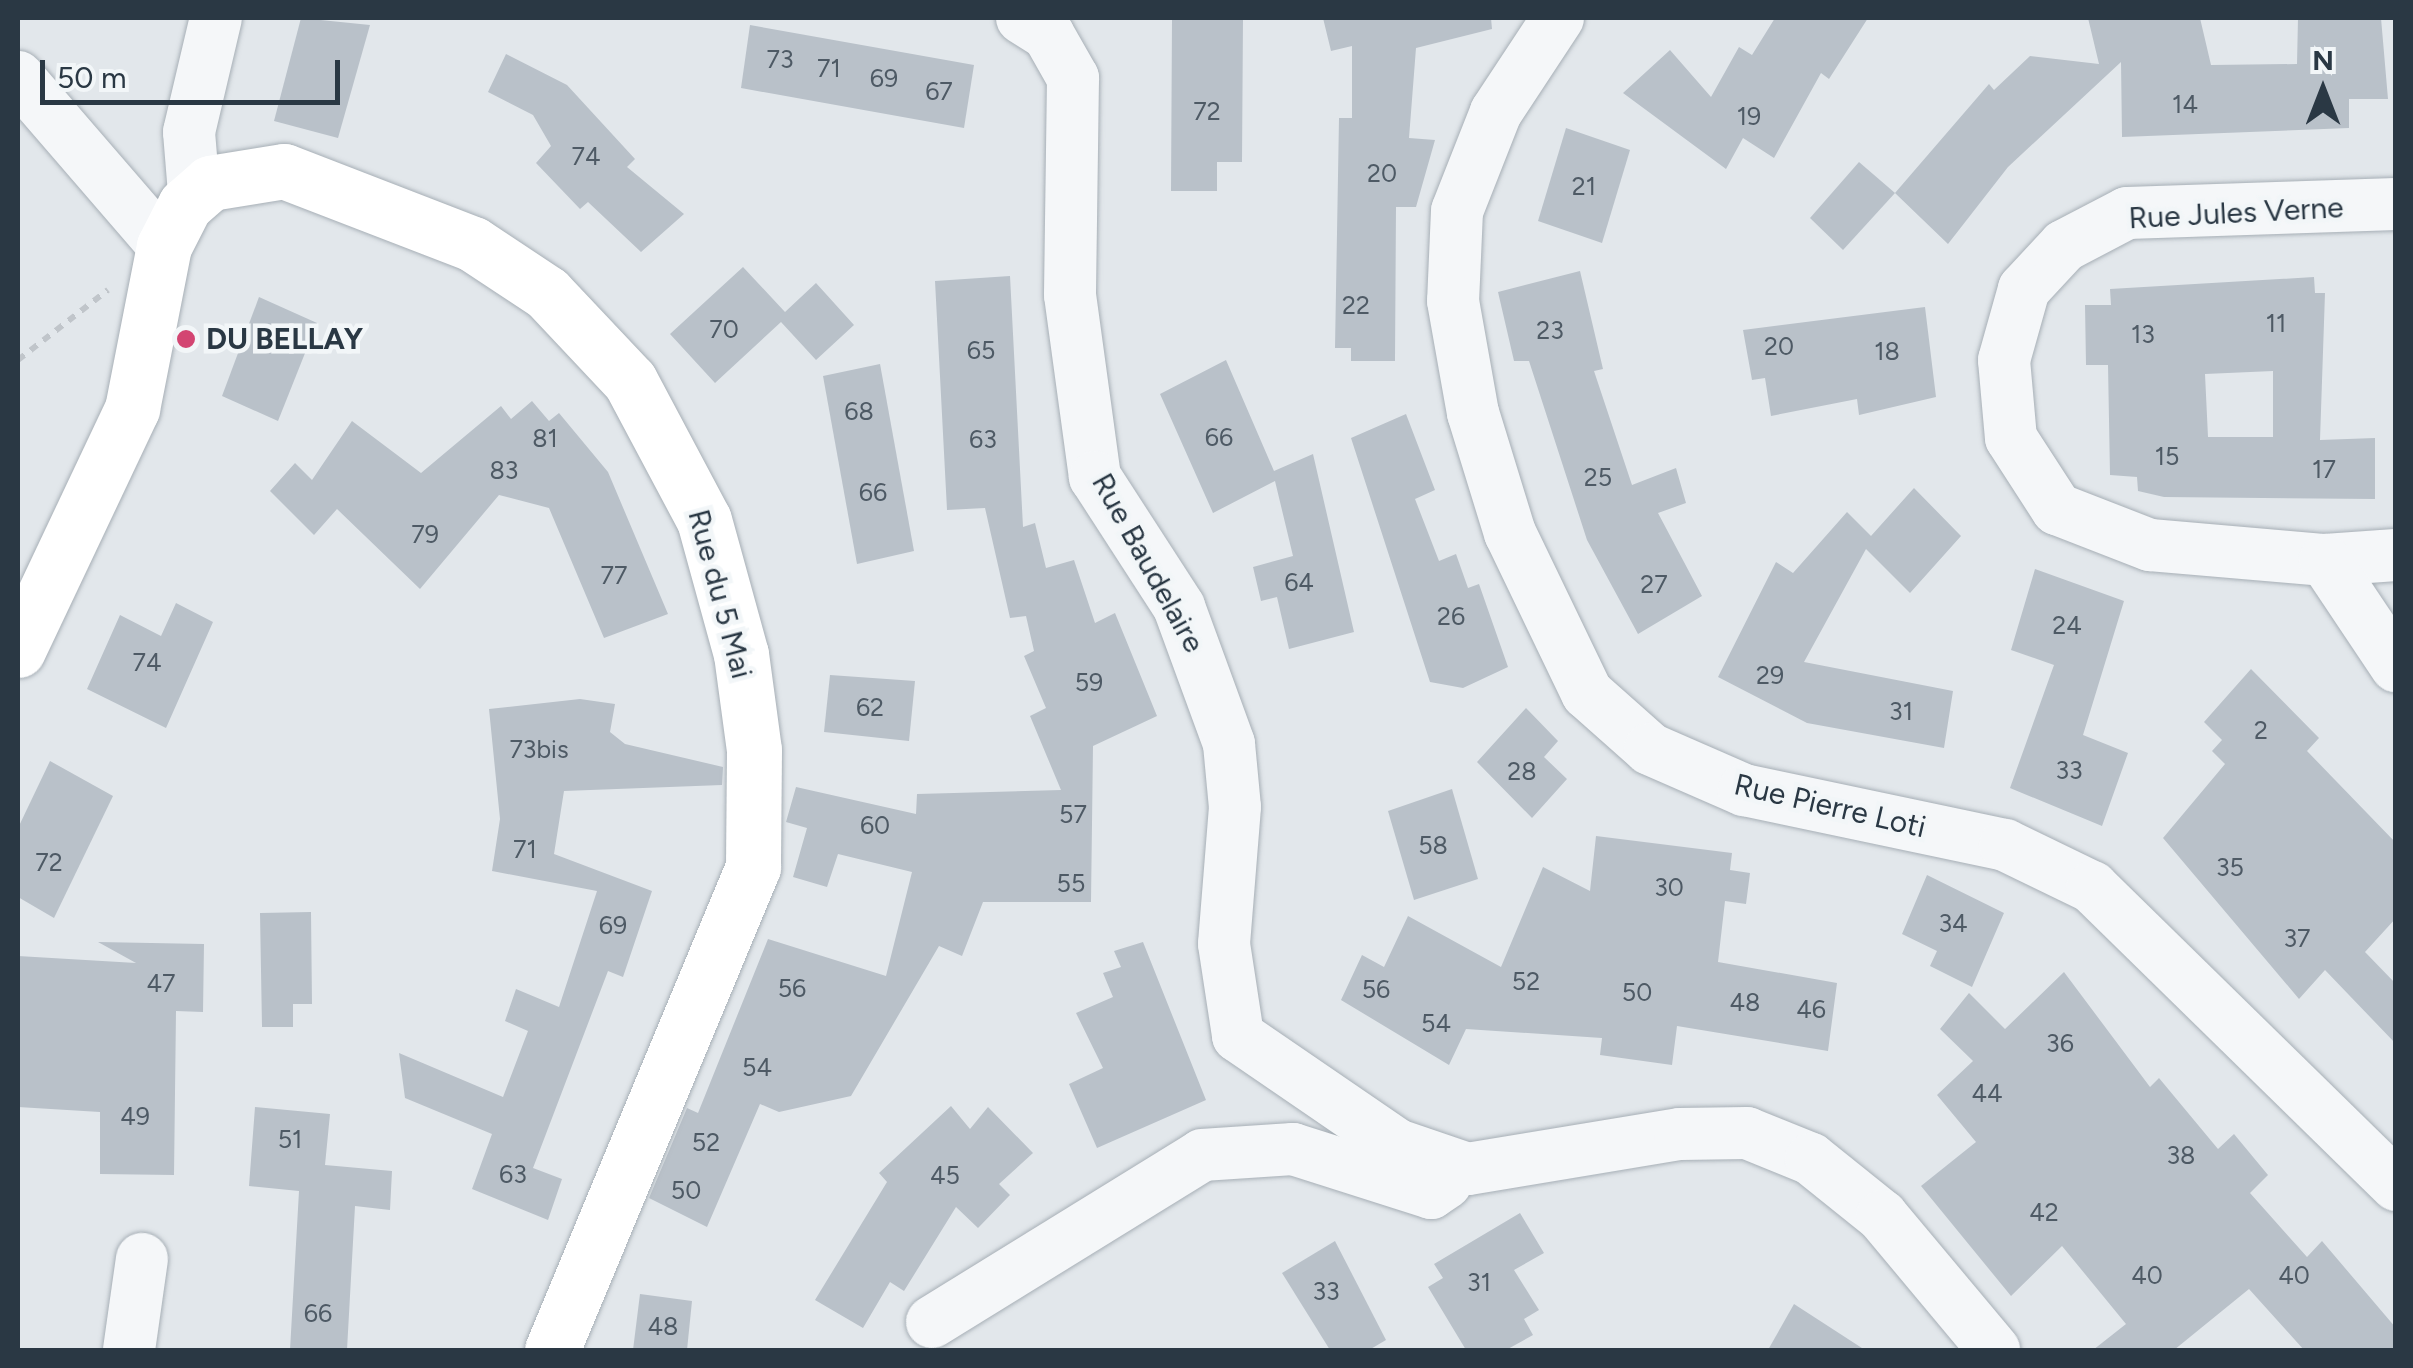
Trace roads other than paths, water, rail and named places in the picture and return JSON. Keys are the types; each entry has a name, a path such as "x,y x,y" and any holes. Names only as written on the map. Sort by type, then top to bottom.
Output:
{"main road":[{"name":"Rue du 5 Mai","path":"194,194 226,178 284,171 391,207 511,266 630,381 704,520 749,712 753,867 552,1350"},
{"path":"18,650 132,409 164,246 194,194"}],"street":[{"path":"194,194 189,132 216,18"},
{"name":"Rue Baudelaire","path":"1022,18 1048,34 1073,78 1070,295 1096,477 1179,606 1228,744 1235,807 1224,944 1238,1036 1398,1145 1468,1168"},
{"name":"Rue Pierre Loti","path":"1558,18 1496,112 1456,211 1454,301 1473,413 1510,533 1586,692 1650,749 1744,790 2005,845 2092,887 2396,1184"},
{"path":"18,76 164,246"},
{"name":"Rue Jules Verne","path":"2396,204 2127,213 2064,246 2024,289 2004,360 2011,438 2057,509 2150,545 2325,560 2396,555"},
{"path":"2325,560 2396,666"},
{"name":"Rue Baudelaire","path":"932,1322 1202,1155 1293,1150 1431,1193 1468,1168 1680,1134 1748,1133 1811,1159 1882,1216 1994,1350"},
{"path":"129,1350 142,1259"}],"place":[{"name":"DU BELLAY","path":"186,339"}]}
